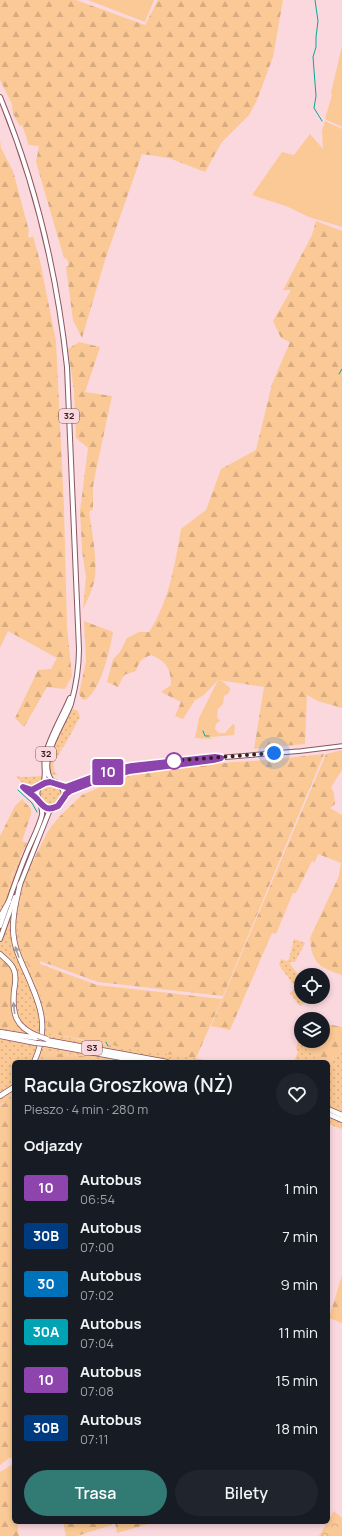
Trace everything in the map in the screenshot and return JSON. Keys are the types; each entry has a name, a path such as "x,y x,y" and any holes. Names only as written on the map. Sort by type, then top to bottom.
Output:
{"highway":[{"path":"20,884 14,916 14,939 19,956 37,998 42,1021 43,1033 35,1060"},
{"path":"0,917 9,901"},
{"path":"0,954 12,965 15,974 13,1004 15,1016 24,1029 37,1039"},
{"name":"S3","path":"0,1032 135,1060"},
{"name":"S3","path":"0,1036 37,1039"},
{"name":"S3","path":"47,1041 156,1060"},
{"path":"0,1096 12,1089"},
{"path":"330,1110 342,1115"},
{"path":"330,1115 342,1120"}],"main road":[{"name":"32","path":"0,97 18,142 37,203 56,284 66,354 69,394 79,666 70,706 49,754 48,775 53,782"},
{"name":"32","path":"0,926 41,818 42,810 37,799 37,794 45,779 44,764 47,749 74,689"},
{"path":"0,939 34,847 49,812 53,808 60,805 70,791 119,773 140,769 221,758 342,747"},
{"path":"43,784 53,782 60,786 66,787 112,770 132,766 215,757 221,758"},
{"path":"60,786 64,791 64,798"},
{"path":"40,804 47,808 53,808"}],"green space":[{"path":"0,0 76,0 145,25 158,0 283,0 273,57 257,100 249,115 222,142 205,172 169,158 142,154 105,260 82,338 73,320 66,267 69,265 67,259 64,258 36,162 39,146 29,145 22,125 20,126 13,114 12,104 0,80"},
{"path":"88,0 154,0 145,22"},
{"path":"342,46 342,127 325,119 332,95 331,93"},
{"path":"325,121 342,129 342,227 309,217 286,206 252,195 282,152 294,155 310,134 323,149 322,131"},
{"path":"0,140 1,148 13,171 29,231 28,235 29,238 33,236 40,261 56,341 64,508 67,627 72,676 65,689 47,687 24,727 15,718 38,670 51,669 57,658 8,631 0,648"},
{"path":"316,221 342,231 342,708 318,701 307,695 305,744 254,749 264,687 218,680 204,695 195,700 183,719 175,716 181,702 161,692 171,685 171,679 167,666 156,657 151,655 145,657 138,665 136,671 124,675 118,687 107,682 113,659 120,652 127,638 139,632 149,632 162,608 170,582 181,529 206,510 221,469 256,450 272,384 290,342 281,338 273,321 291,290 283,290 312,235"},
{"path":"79,342 100,347 85,392 112,396 95,475 93,487 93,509 89,512 95,553 95,577 92,590 83,609 86,577 82,550 80,511 88,448 76,438 74,391 68,349"},
{"path":"84,621 113,632 110,649 100,679 91,695 85,700 82,699 79,694 86,661"},
{"path":"218,680 222,681 230,688 230,690 224,696 223,704 218,709 217,717 220,721 216,724 215,729 219,733 225,733 233,724 235,726 234,735 211,737 211,739 195,738 199,718"},
{"path":"73,709 78,711 80,717 63,748 60,748 62,749 53,764 54,771 58,775 49,774 49,765 55,741 70,711"},
{"path":"342,750 342,770 331,787 334,793 335,804 330,808 342,815 342,975 330,971 330,968 322,967 315,959 311,947 310,938 339,876 341,863 318,854 315,862 312,861 296,893 293,893 276,934 272,933 230,1030 211,1026 326,754"},
{"path":"324,754 223,996 98,982 40,961 40,964 97,985 222,999 196,1058 143,1051 48,1033 44,1005 18,939 19,905 35,857 48,831 59,817 82,795 124,777 162,770"},
{"path":"16,776 43,776 42,781 36,787 31,789 26,787"},
{"path":"51,784 59,787 62,795 59,803 51,806 43,803 40,795 43,787"},
{"path":"22,799 31,809 31,814 22,841 27,843 12,874 9,889 0,908 0,836 15,806"},
{"path":"20,857 34,861 19,905 18,939 44,1005 48,1033 90,1042 204,1060 98,1060 90,1057 46,1052 44,1060 12,1060 12,1098 0,1104 0,908"},
{"path":"294,939 305,943 295,962 289,962 294,969 294,985 279,965 281,959 287,961 289,959"},
{"path":"2,959 8,965 13,977 11,1011 19,1031 0,1027 0,961"},
{"path":"294,990 294,998 290,993"},
{"path":"330,1024 342,1027 342,1051 334,1056 330,1061 330,1060 311,1060 316,1057 316,1052 309,1053 306,1051 307,1048 330,1048"},
{"path":"296,1048 308,1048 309,1053 316,1052 316,1058 311,1060 295,1060 298,1051"},
{"path":"342,1051 342,1129 330,1125 330,1061 334,1056"},
{"path":"46,1052 90,1057 98,1060 44,1060"},
{"path":"12,1098 12,1458 9,1458 0,1465 0,1105"},
{"path":"342,1275 342,1323 330,1318"},
{"path":"12,1465 12,1524 17,1524 19,1536 0,1536 0,1472"},
{"path":"334,1511 342,1518 342,1536 319,1536 326,1524 330,1524 330,1518"},
{"path":"63,1524 112,1524 77,1536 66,1536"},
{"path":"115,1524 148,1524 117,1533"}],"waterway":[{"path":"315,0 318,21 316,47 313,57 316,96 314,108 322,121"},
{"path":"339,374 342,369"},
{"path":"203,731 205,736 209,736"},
{"path":"18,790 32,803 37,812"},
{"path":"106,1042 108,1046"}],"bus line":[{"name":"10","path":"65,796 62,803 55,808 49,808 41,805 37,799 23,787 30,791 50,782 66,787 112,770 132,766 215,757 221,758 119,773 70,791 66,794"}],"route":[{"path":"174,761 171,761 274,753"}]}
